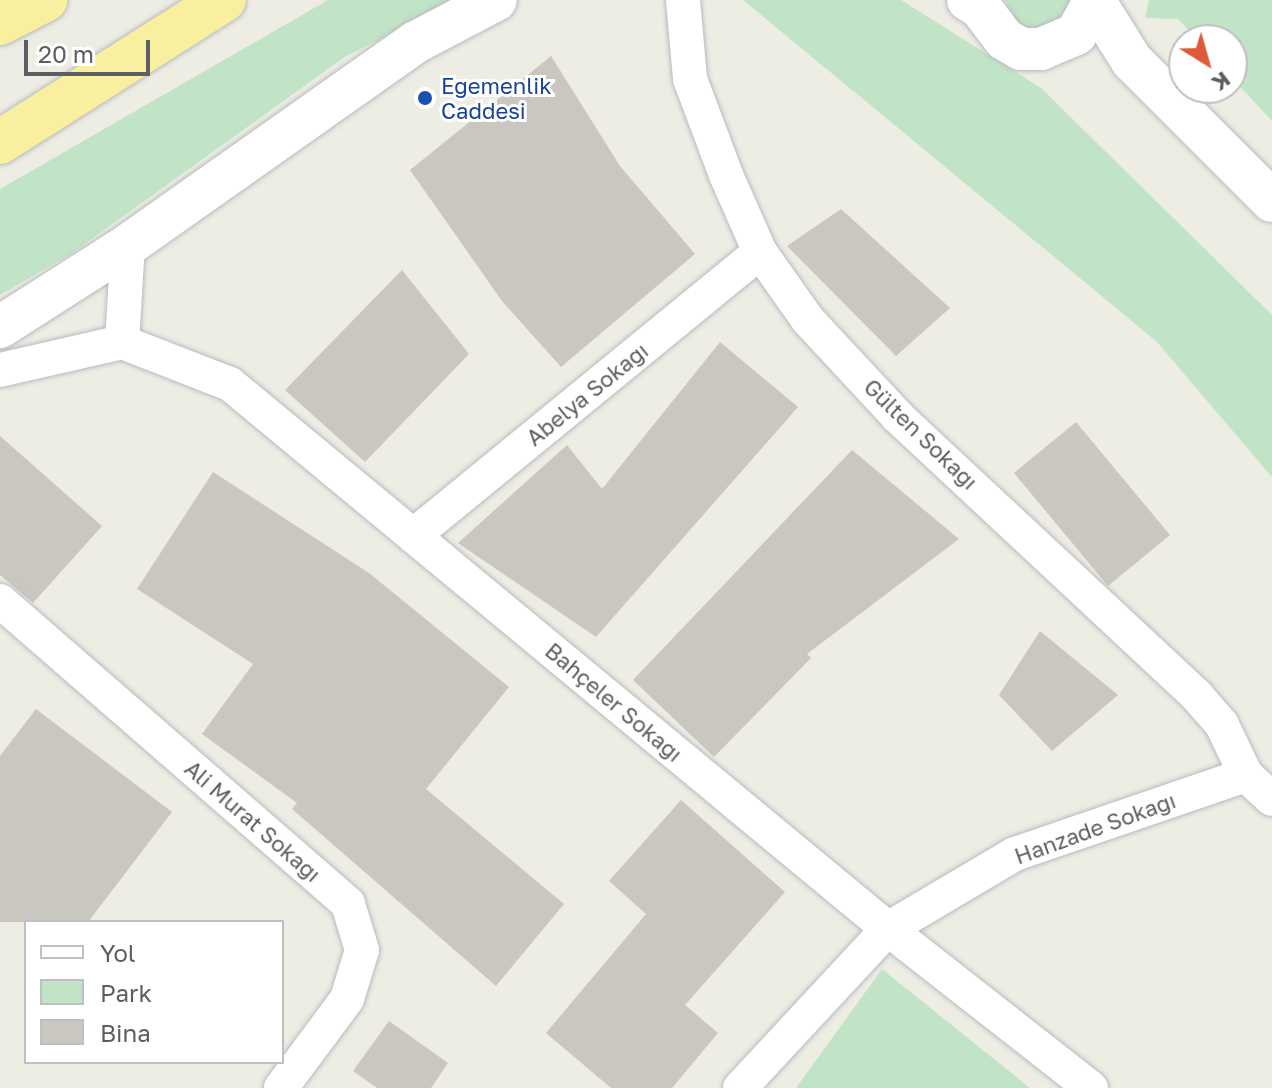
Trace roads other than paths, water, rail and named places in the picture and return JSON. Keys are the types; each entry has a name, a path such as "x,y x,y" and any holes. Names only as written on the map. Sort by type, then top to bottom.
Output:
{"highway":[{"path":"0,23 45,0"},
{"path":"0,108 203,0"},
{"path":"0,142 224,0"}],"street":[{"path":"0,327 128,245 416,42 496,0"},
{"name":"Gülten Sokağı","path":"683,0 690,79 760,252 808,320 898,417 1197,696 1222,725 1246,775 1272,799"},
{"path":"976,2 989,26 1021,49 1060,45 1089,20 1095,1"},
{"path":"1095,1 1132,61 1272,201"},
{"path":"0,370 122,342 128,245"},
{"name":"Abelya Sokağı","path":"413,536 760,252"},
{"name":"Bahçeler Sokağı","path":"122,342 230,384 888,929 1091,1088"},
{"name":"Ali Murat Sokağı","path":"0,601 348,904 362,950 347,999 281,1088"},
{"name":"Hanzade Sokağı","path":"740,1088 888,929 1015,854 1246,775"}],"place":[{"name":"Egemenlik Caddesi","path":"425,98"}]}
